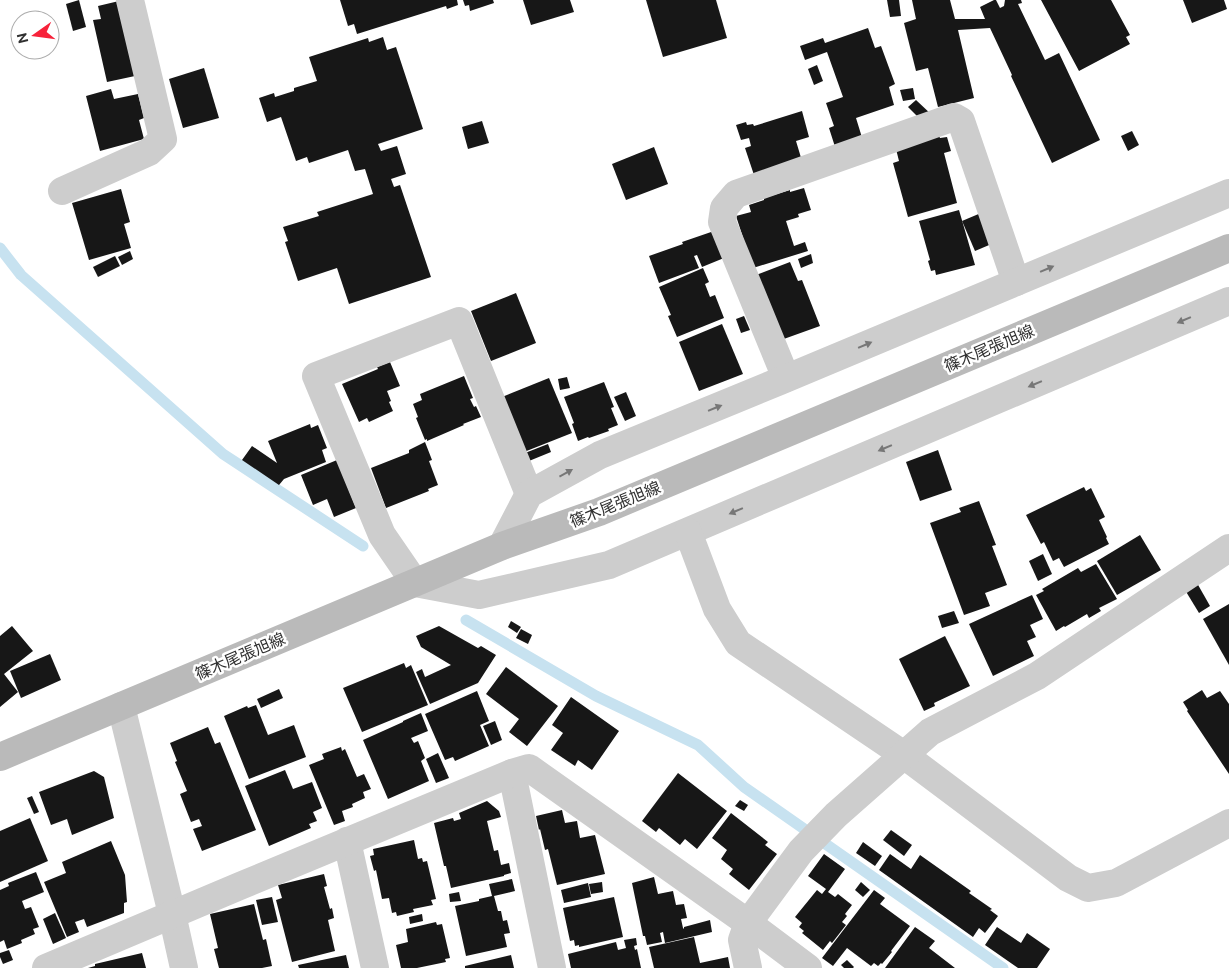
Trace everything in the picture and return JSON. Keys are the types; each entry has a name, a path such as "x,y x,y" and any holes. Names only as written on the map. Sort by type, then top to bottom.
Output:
{"main road":[{"name":"篠木尾張旭線","path":"0,757 415,582 502,546 599,512 1229,248"}],"street":[{"path":"62,191 149,152 163,138 130,0"},
{"path":"786,378 722,222 724,208 736,194 954,117 961,120 1016,282"},
{"path":"502,546 529,494 600,455 1229,193"},
{"path":"529,494 459,320 316,376 382,535 415,582 479,595 609,565 1229,301"},
{"path":"688,532 717,609 738,643 904,755 1068,878 1088,888 1116,883 1229,823"},
{"path":"748,968 742,940 748,923 804,847 930,732 1037,676 1229,548"},
{"path":"122,706 184,968"},
{"path":"46,968 346,841 512,773 529,768 748,923 808,968"},
{"path":"512,773 552,968"},
{"path":"346,841 375,968"}],"building":[{"path":"79,0 86,27 73,31 66,4"},
{"path":"340,0 457,0 458,5 447,9 446,6 357,34 354,24 348,26"},
{"path":"463,0 493,0 494,3 470,11 469,5 465,6"},
{"path":"523,0 570,0 574,12 531,25"},
{"path":"646,0 716,0 727,38 663,57"},
{"path":"887,0 899,0 901,16 890,17"},
{"path":"912,0 950,0 955,19 985,19 980,7 994,0 996,0 1000,8 1004,6 1005,0 1021,0 1022,3 1018,4 1045,60 1059,53 1100,140 1052,163 990,28 958,30 974,98 938,107 928,68 916,71 904,23 916,19"},
{"path":"1041,0 1111,0 1130,35 1126,37 1130,44 1079,71"},
{"path":"1183,0 1224,0 1227,9 1192,23"},
{"path":"119,1 135,76 107,82 93,20 101,19 98,6"},
{"path":"868,28 875,48 881,46 895,84 889,87 894,105 856,118 864,144 837,153 829,128 834,126 826,103 843,97 827,52 805,60 800,46 823,38 825,43"},
{"path":"383,37 387,50 396,47 423,129 378,144 381,151 397,146 406,174 391,179 394,187 400,185 431,277 349,304 337,268 298,281 285,242 288,241 283,227 319,216 317,212 373,194 365,169 355,171 348,150 309,163 307,157 296,161 281,117 267,122 259,98 274,93 275,97 294,91 294,88 317,81 309,57 368,38 369,42"},
{"path":"817,65 823,81 814,85 808,69"},
{"path":"204,68 219,118 183,128 169,79"},
{"path":"913,88 915,99 903,101 900,90"},
{"path":"111,89 114,99 138,94 144,118 139,120 144,139 100,151 86,96"},
{"path":"916,100 933,116 925,124 908,107"},
{"path":"802,111 809,137 796,141 802,161 754,175 745,148 751,146 749,138 741,140 736,125 746,122 747,125 753,124 754,126"},
{"path":"482,121 489,143 468,149 462,127"},
{"path":"1132,131 1139,145 1128,151 1121,136"},
{"path":"939,136 940,138 947,137 951,151 944,153 957,203 908,217 893,163 899,161 896,149"},
{"path":"654,147 668,184 626,200 612,164"},
{"path":"804,188 811,210 798,214 799,217 786,221 794,246 805,242 808,251 753,268 736,216 751,212 749,205 764,200 764,198"},
{"path":"121,189 130,222 124,224 131,248 89,260 72,203"},
{"path":"959,210 975,265 936,275 935,270 931,271 928,261 930,260 919,221"},
{"path":"988,210 1001,240 975,251 962,221"},
{"path":"714,231 724,258 702,267 697,255 694,256 699,268 659,283 649,256"},
{"path":"130,251 133,259 122,265 118,257"},
{"path":"811,254 813,263 801,268 798,259"},
{"path":"115,256 120,266 98,277 93,267"},
{"path":"790,262 798,281 802,280 820,326 781,340 756,275"},
{"path":"703,268 709,282 705,284 710,297 715,295 724,318 677,337 668,316 671,315 659,287"},
{"path":"516,293 536,343 491,361 471,311"},
{"path":"744,316 750,330 741,333 736,319"},
{"path":"722,324 743,374 699,391 679,342"},
{"path":"390,362 400,386 387,391 393,411 369,422 367,418 359,422 342,384"},
{"path":"464,376 473,398 470,399 481,417 427,441 427,439 425,440 416,418 418,417 413,404 422,400 420,394"},
{"path":"567,377 570,388 560,390 558,379"},
{"path":"549,378 572,433 524,452 502,397"},
{"path":"604,382 614,407 611,408 618,425 608,429 609,431 578,441 572,424 574,423 564,397"},
{"path":"626,392 636,416 625,421 614,397"},
{"path":"310,424 311,428 318,425 327,448 322,450 326,462 284,479 279,485 242,460 252,446 277,463 268,441"},
{"path":"425,442 432,460 429,461 438,485 428,489 429,491 386,508 371,468 409,453 409,450"},
{"path":"548,444 551,452 529,461 525,453"},
{"path":"938,450 952,490 920,501 906,462"},
{"path":"337,460 356,508 334,517 327,499 313,505 301,475"},
{"path":"1084,487 1086,491 1091,488 1105,517 1099,520 1109,544 1064,567 1059,558 1053,561 1044,542 1041,544 1026,515"},
{"path":"979,501 996,545 992,546 1007,585 985,593 990,606 964,615 930,523 961,512 959,508"},
{"path":"1140,535 1161,570 1117,595 1097,561"},
{"path":"1043,554 1052,574 1038,581 1029,561"},
{"path":"1096,564 1117,599 1099,608 1101,611 1089,618 1087,614 1056,631 1036,595 1044,591 1042,589 1078,568 1081,572"},
{"path":"1197,583 1210,606 1199,613 1185,590"},
{"path":"1032,595 1043,619 1030,625 1036,637 1027,641 1034,656 993,676 969,624"},
{"path":"1229,604 1229,665 1203,619"},
{"path":"954,611 959,623 942,628 938,616"},
{"path":"511,621 521,627 517,633 508,627"},
{"path":"12,626 33,651 4,674 18,692 0,707 0,636"},
{"path":"439,626 478,648 481,646 496,655 478,683 430,704 416,672 422,669 425,677 451,665 421,647 416,636"},
{"path":"521,629 532,635 528,644 516,638"},
{"path":"945,636 970,686 934,703 935,706 924,711 899,659"},
{"path":"50,654 61,680 21,698 10,671"},
{"path":"404,663 406,668 411,665 428,705 362,732 343,688"},
{"path":"506,667 558,706 527,746 509,732 519,719 486,694"},
{"path":"279,689 283,698 261,708 257,699"},
{"path":"1202,690 1207,698 1220,691 1229,704 1229,774 1183,702"},
{"path":"477,691 489,721 480,725 489,746 455,761 453,757 445,760 425,714"},
{"path":"571,697 619,731 592,770 578,760 575,766 551,750 563,733 552,725"},
{"path":"256,705 268,735 294,725 306,757 249,779 224,716 247,706 248,708"},
{"path":"421,713 428,731 411,738 414,743 418,741 425,758 421,761 429,781 388,799 363,740"},
{"path":"495,721 502,740 491,745 483,726"},
{"path":"208,727 215,744 220,742 256,830 202,851 193,829 202,826 199,819 191,822 180,794 187,791 175,762 177,761 170,743"},
{"path":"341,747 342,751 345,749 357,777 364,774 371,789 363,792 365,798 352,804 353,807 342,811 345,821 334,825 309,765 324,759 322,754"},
{"path":"438,753 449,778 436,783 426,759"},
{"path":"285,770 293,789 312,782 322,808 313,812 317,821 309,824 311,828 269,846 245,786"},
{"path":"94,771 104,777 114,818 72,835 67,819 51,825 39,792"},
{"path":"678,773 727,811 697,849 685,839 680,845 659,828 656,832 642,821"},
{"path":"32,796 39,812 34,814 27,798"},
{"path":"740,800 748,805 744,811 735,806"},
{"path":"487,801 499,811 501,817 487,821 494,851 498,850 501,865 509,863 511,873 451,888 434,823 453,818 454,821 461,819 459,813"},
{"path":"562,810 565,823 577,821 580,838 595,835 605,874 557,885 548,849 545,850 536,816"},
{"path":"731,813 768,842 765,845 777,854 749,890 729,874 733,869 721,859 727,850 712,838"},
{"path":"30,818 48,861 0,882 0,831"},
{"path":"891,830 912,845 904,856 883,840"},
{"path":"414,840 418,859 422,858 423,862 427,861 436,899 431,900 433,905 413,909 414,912 397,916 396,912 392,913 389,898 382,899 376,870 374,871 370,856 374,855 373,849"},
{"path":"111,841 125,875 127,902 124,903 124,913 87,927 84,919 75,922 79,932 67,937 44,882 66,873 62,862"},
{"path":"863,842 882,856 875,866 856,853"},
{"path":"824,854 845,869 828,892 835,897 838,894 852,905 842,922 846,925 832,943 830,941 823,950 802,933 804,931 799,927 802,923 795,917 817,890 822,894 826,889 808,876"},
{"path":"890,854 911,869 920,855 971,891 969,893 992,909 990,910 998,916 985,933 979,928 973,937 879,870"},
{"path":"36,872 44,892 22,901 25,909 31,907 39,927 33,929 35,934 21,940 22,943 7,949 4,940 0,942 0,890 9,886 8,883"},
{"path":"324,874 327,886 324,887 334,918 328,920 335,951 292,962 276,900 282,898 278,885"},
{"path":"654,877 658,894 673,891 676,905 684,904 687,918 681,919 684,929 684,927 710,920 712,932 665,943 663,932 660,933 662,942 647,945 645,936 643,936 632,883"},
{"path":"512,879 515,891 494,896 498,911 501,911 503,921 507,920 510,933 504,934 507,947 466,956 455,906 492,896 489,884"},
{"path":"602,882 603,892 591,894 589,884"},
{"path":"861,882 870,890 863,897 855,890"},
{"path":"588,883 591,897 564,903 561,890"},
{"path":"874,890 885,898 880,904 910,926 882,964 878,966 874,963 871,966 847,948 833,966 822,958"},
{"path":"459,892 461,901 450,902 449,894"},
{"path":"272,897 278,922 262,925 256,900"},
{"path":"614,897 623,937 579,947 579,945 575,946 574,940 570,941 563,908"},
{"path":"254,904 263,940 266,939 272,966 262,968 219,968 214,949 218,948 210,914"},
{"path":"55,913 66,938 53,944 43,919"},
{"path":"422,914 423,921 410,924 409,917"},
{"path":"436,922 437,925 442,924 450,958 445,959 446,962 417,968 401,968 396,945 408,942 406,929"},
{"path":"915,927 935,941 929,948 955,968 885,968"},
{"path":"997,927 1021,943 1027,933 1050,949 1037,968 1018,968 985,945"},
{"path":"694,937 700,963 728,957 730,968 654,968 649,947"},
{"path":"636,938 637,945 634,946 635,950 637,949 641,968 571,968 568,954 616,942 618,950 626,948 624,940"},
{"path":"9,950 13,960 3,964 0,953"},
{"path":"142,953 146,968 88,968 95,966 95,964"},
{"path":"346,955 349,968 299,968 298,965"},
{"path":"511,955 514,968 465,968 465,966"},
{"path":"847,960 853,968 844,968 841,965"}],"waterway":[{"path":"0,248 21,275 223,454 363,546"},
{"path":"466,620 596,696 698,745 744,787 1003,968"}]}
